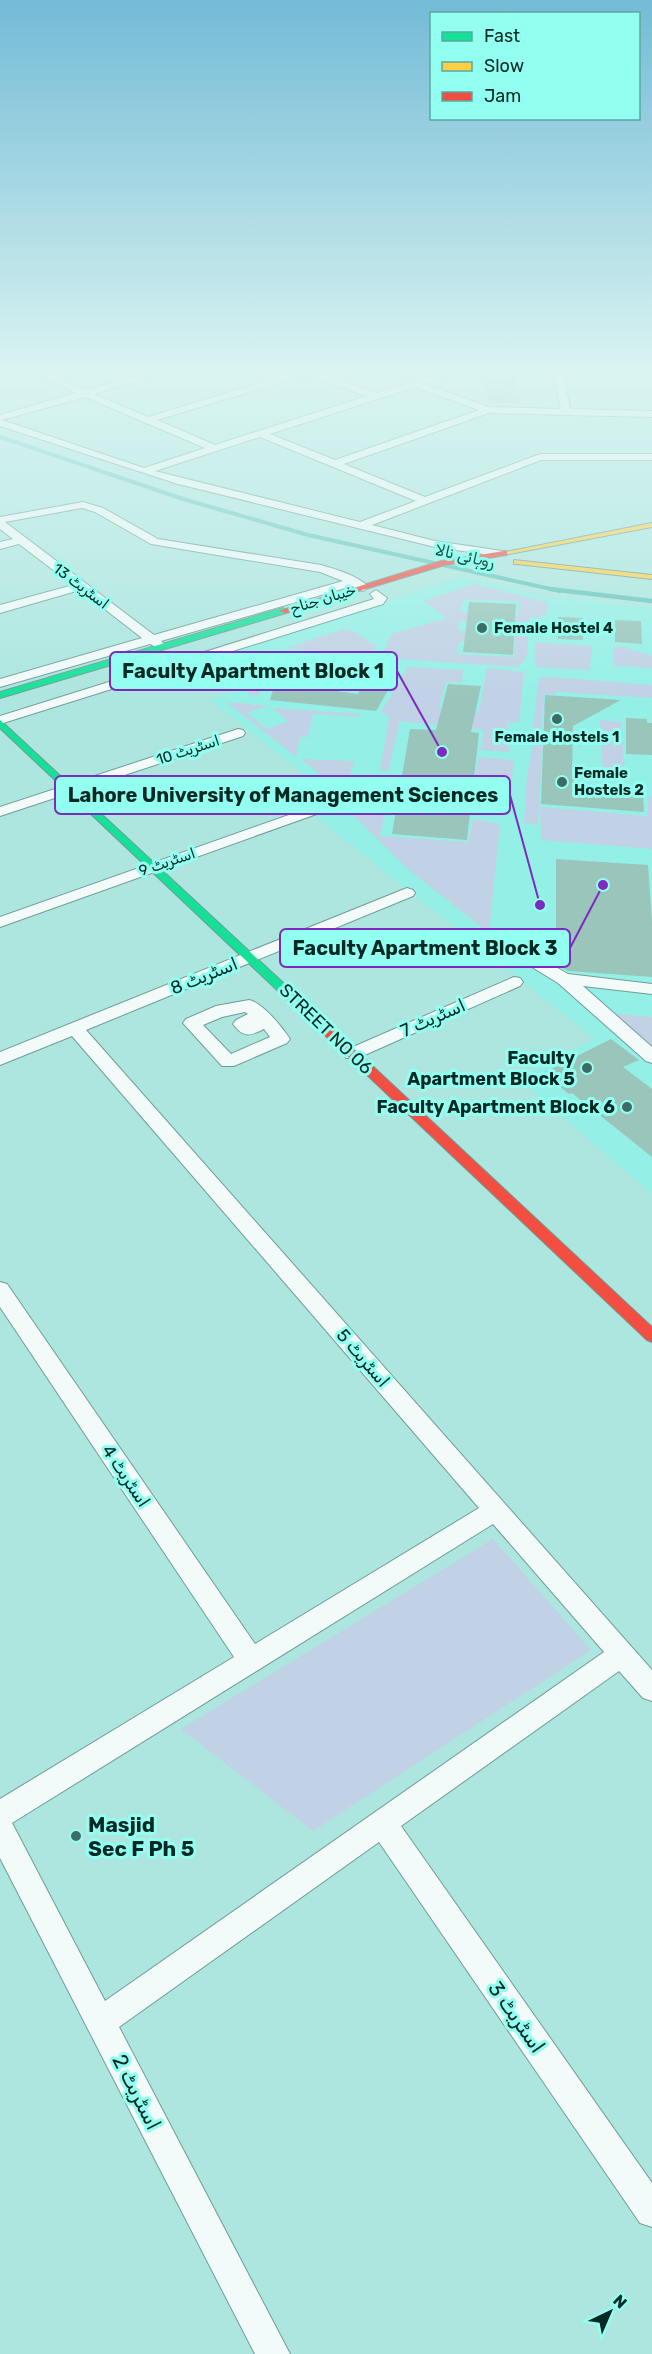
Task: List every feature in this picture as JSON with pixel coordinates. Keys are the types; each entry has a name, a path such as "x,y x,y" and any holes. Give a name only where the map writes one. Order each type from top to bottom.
{"main road":[{"name":"خیبان جناح","path":"0,695 157,643 359,584 498,553 652,525"},
{"path":"586,568 570,555 571,549 612,533"},
{"name":"خیبان جناح","path":"0,707 376,594 446,566 473,567 514,562 648,575"},
{"name":"STREET NO 06","path":"0,721 652,1336"}],"street":[{"path":"187,482 435,544 498,553"},
{"path":"378,482 423,500"},
{"path":"360,526 472,482"},
{"path":"0,522 73,505 83,505 99,510 155,542 321,569 359,584"},
{"name":"اسٹریٹ 13","path":"0,522 157,643"},
{"path":"0,546 22,540"},
{"path":"435,544 446,566"},
{"path":"0,609 82,586"},
{"path":"0,721 379,601 381,597 376,594"},
{"path":"0,683 157,643"},
{"name":"اسٹریٹ 10","path":"0,812 238,734"},
{"name":"اسٹریٹ 9","path":"0,922 334,803"},
{"name":"اسٹریٹ 8","path":"0,1059 407,893"},
{"path":"507,944 564,979 652,1057"},
{"path":"564,979 652,989"},
{"name":"اسٹریٹ 7","path":"352,1054 514,982"},
{"path":"249,1005 260,1016 242,1024 247,1030 267,1021 281,1039 228,1062 192,1023 222,1010 225,1012 236,1006 239,1008 249,1005"},
{"name":"اسٹریٹ 5","path":"75,1029 652,1689"},
{"name":"اسٹریٹ 4","path":"0,1290 251,1661"},
{"path":"0,1815 496,1510"},
{"path":"100,2022 622,1654"},
{"name":"اسٹریٹ 3","path":"382,1823 652,2211"},
{"name":"اسٹریٹ 2","path":"0,1829 273,2354"}],"shaded area":[{"path":"461,577 552,598 652,608 652,1194 517,1077 595,1039 315,816 344,806 211,700 238,691 242,684 216,667 201,662"},
{"path":"474,584 548,602 546,615 529,618 529,624 502,622 498,615 518,616 519,601 464,600 460,610 469,613 468,620 459,623 458,630 466,632 466,639 458,644 457,654 514,657 515,641 497,640 501,629 518,630 528,637 528,651 518,667 381,658 391,634 447,618 424,601"},
{"path":"344,629 355,632 377,646 368,655 285,648"},
{"path":"535,642 592,646 590,670 535,667"},
{"path":"620,646 652,656 652,668 613,666 613,648"},
{"path":"237,656 279,661 275,674 264,674 258,696 247,694 253,682 220,662"},
{"path":"347,666 365,668 353,691 337,688"},
{"path":"408,667 463,670 462,682 446,682 439,708 479,711 487,668 524,672 519,722 507,723 509,752 480,750 484,730 400,721 388,771 380,770 389,717 381,712"},
{"path":"553,677 652,685 652,698 556,692 556,695 544,694 544,704 553,705 543,706 541,739 532,738 539,678"},
{"path":"226,702 269,706 247,713 267,729 288,721 272,708 360,714 360,717 313,714 308,737 300,737 296,757"},
{"path":"600,720 621,722 625,778 603,776"},
{"path":"533,745 551,747 550,752 542,752 538,825 524,823 527,776"},
{"path":"478,757 514,760 510,781 475,779"},
{"path":"301,759 354,761 345,795"},
{"path":"649,796 652,796 652,849 541,840 540,807 647,816"},
{"path":"365,810 377,811 384,817 380,836 468,842 473,819 500,824 489,933 409,870 351,813"},
{"path":"607,1013 652,1017 652,1049"},
{"path":"493,1539 591,1650 313,1831 181,1729"}],"building":[{"name":"Female Hostel 4","path":"469,602 516,604 513,655 463,652"},
{"path":"558,617 583,618 583,640 558,639"},
{"path":"615,620 641,621 642,644 615,642"},
{"path":"282,659 309,661 307,687 358,694 368,675 396,677 376,711 270,700"},
{"path":"448,684 481,686 471,732 479,733 467,840 392,834 410,729 436,730"},
{"path":"545,695 621,700 573,726 572,777 600,792 643,795 644,812 541,804"},
{"path":"626,718 647,719 647,723 652,723 652,755 626,754"},
{"path":"556,859 648,865 652,923 652,977 568,971 556,964"},
{"path":"611,1039 639,1060 623,1067 652,1089 652,1157 572,1093 569,1094 543,1073"}],"waterway":[{"name":"روہائی نالا","path":"132,482 308,535 552,589"},
{"name":"روہائی نالا","path":"552,589 652,601"},
{"name":"روہائی نالا","path":"552,589 560,591"}],"traffic: fast":[{"path":"0,695 283,611"},
{"path":"0,723 316,1020"}],"traffic: slow":[{"path":"504,553 652,525"},
{"path":"517,562 652,577"}],"traffic: jam":[{"path":"283,611 444,563 504,553"},
{"path":"316,1020 652,1336"}],"place":[{"name":"Female Hostel 4","path":"482,628"},
{"name":"Female Hostels 1","path":"557,719"},
{"name":"Faculty Apartment Block 1","path":"442,752"},
{"name":"Female Hostels 2","path":"562,782"},
{"name":"Faculty Apartment Block 3","path":"603,885"},
{"name":"Lahore University of Management Sciences","path":"540,905"},
{"name":"Faculty Apartment Block 5","path":"587,1068"},
{"name":"Faculty Apartment Block 6","path":"627,1107"},
{"name":"Masjid Sec F Ph 5","path":"76,1836"}]}
